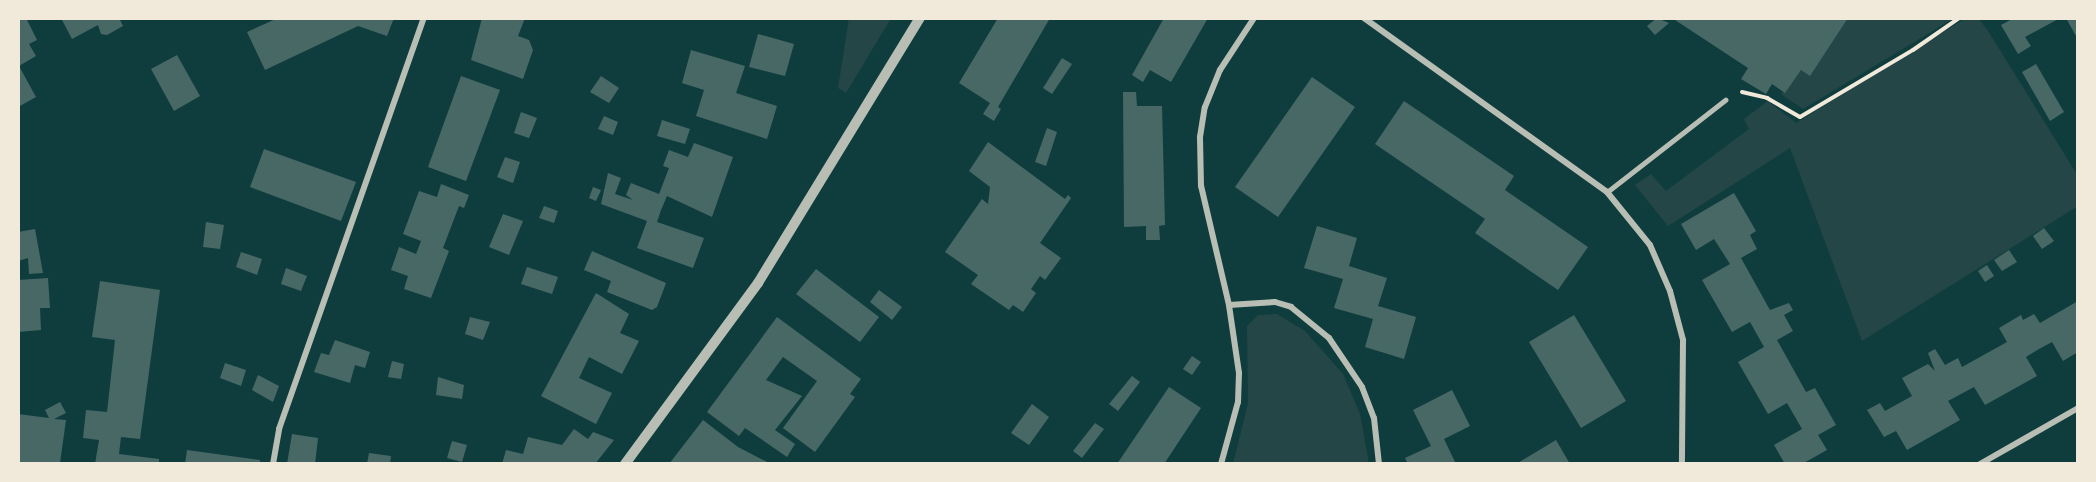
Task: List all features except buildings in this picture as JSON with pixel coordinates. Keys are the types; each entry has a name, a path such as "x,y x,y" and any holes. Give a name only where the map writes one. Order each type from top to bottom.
{"street":[{"path":"273,464 279,429 424,18"},
{"path":"625,464 758,283 920,18"},
{"path":"1221,464 1238,402 1237,344 1202,186 1200,137 1205,107 1220,70 1254,18"},
{"path":"1364,18 1607,192 1650,245 1670,291 1683,340 1682,464"},
{"path":"1229,305 1275,302 1291,307 1329,338 1362,387 1374,418 1379,464"},
{"path":"1980,464 2078,408"}],"lane":[{"path":"1607,192 1725,100"}],"path":[{"path":"1725,100 1738,91 1767,98 1800,117 1913,50 1959,18"}],"shaded area":[{"path":"849,18 891,18 846,93 838,88"},
{"path":"1848,18 1954,18 1803,109 1781,94 1801,70 1810,75"},
{"path":"1966,18 1978,18 1988,31 2078,176 2078,206 1862,341 1790,148 1668,226 1635,185 1651,174 1666,191 1749,129 1744,119 1768,101 1796,123"},
{"path":"1277,314 1305,331 1343,374 1360,414 1369,464 1233,464 1248,403 1247,326 1258,315"}]}
